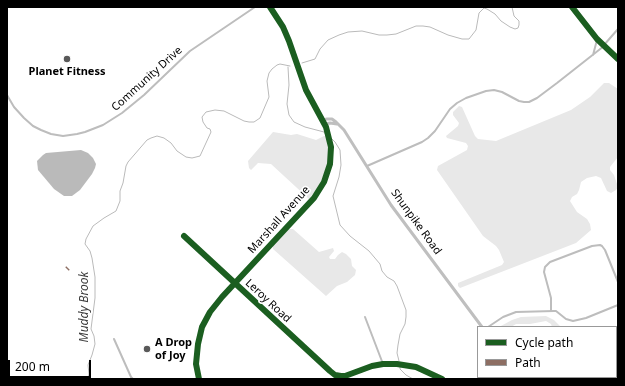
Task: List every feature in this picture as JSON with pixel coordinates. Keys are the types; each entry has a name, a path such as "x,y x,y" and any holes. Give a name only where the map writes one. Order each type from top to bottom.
{"main road":[{"name":"Marshall Avenue","path":"199,379 196,357 202,327 207,317 214,306 234,283 314,198 327,173 331,158 330,142 325,124 306,90 285,31 270,7"},
{"path":"572,7 597,39 618,59"},
{"path":"323,120 332,119 339,125"},
{"path":"325,124 330,123 339,125"},
{"name":"Shunpike Road","path":"339,125 391,205 481,326"}],"street":[{"name":"Community Drive","path":"7,95 14,107 22,116 41,130 51,134 63,136 85,132 103,125 122,113 144,95 190,51 255,7"},
{"path":"366,166 422,142 435,131 450,109 457,103 480,92 494,90 502,92 519,101 529,102 553,86 604,46 618,29"},
{"path":"593,55 597,39"},
{"name":"Leroy Road","path":"184,236 336,375 349,375 368,367 383,364"},
{"path":"551,311 551,298 544,272 545,267 550,262 592,246 600,245 605,250 618,282"},
{"path":"490,326 503,317 516,312 556,311 566,319 573,321 586,318 618,306"},
{"path":"365,317 383,364 397,364 416,367 442,379"},
{"path":"114,339 133,379"}],"shaded area":[{"path":"604,83 609,83 618,89 618,157 610,167 610,170 614,175 618,187 611,193 607,191 601,178 596,176 587,178 581,182 577,194 572,197 570,201 577,212 587,219 591,230 576,243 460,288 458,283 502,265 504,262 499,250 483,236 437,170 438,166 467,150 468,146 466,143 447,138 446,136 458,126 459,123 453,115 453,112 459,106 462,107 475,136 478,139 496,141 571,110 590,97"},
{"path":"273,132 291,135 297,134 316,140 327,136 329,149 326,169 319,186 309,199 271,164 258,163 251,170 249,168 248,161"},
{"path":"81,150 88,153 93,158 96,164 95,168 80,190 72,196 64,196 54,189 38,170 37,161 46,153"},
{"path":"288,229 293,229 319,252 333,248 334,251 329,257 330,259 335,259 342,252 346,254 351,259 352,266 356,270 355,275 347,282 337,286 326,296 273,249 273,244"},
{"path":"546,316 554,320 560,326 552,326 546,321 530,324 516,324 513,326 501,326 521,317"}],"waterway":[{"name":"Muddy Brook","path":"302,63 315,59 320,49 328,40 348,32 362,31 379,35 387,35 396,34 416,26 423,26 430,27 462,39 469,39 476,30 479,13 484,8 495,14 501,21 515,29 518,28 519,21 514,16 512,7"},
{"name":"Muddy Brook","path":"88,379 88,365 95,344 91,329 95,298 95,277 90,251 85,244 93,226 116,211 120,201 120,191 128,162 147,140 157,136 164,138 171,143 177,151 186,157 192,158 200,156 211,132 203,122 202,117 206,112 215,110 224,111 244,121 254,122 260,118 269,97 267,81 269,73 277,65 280,64 290,66"},
{"path":"288,67 289,85 287,104 289,115 294,122 305,127 324,132 326,135"},
{"path":"332,139 340,150 341,165 333,196 340,225 350,236 369,251 380,264 382,271 387,277 394,281 406,310 405,324 400,334 398,345 397,353 399,361"},
{"path":"400,366 400,369 413,379"}],"cycle path":[{"path":"199,379 196,364 198,344 202,327 210,312 222,297 314,198 324,182 330,164 331,147 326,127 306,90 283,27 270,7"},
{"path":"572,7 597,39 618,59"},
{"path":"184,236 335,375 345,376 372,366 397,364 416,367 442,379"}],"place":[{"name":"Planet Fitness","path":"67,59"},
{"name":"A Drop of Joy","path":"147,349"}]}
